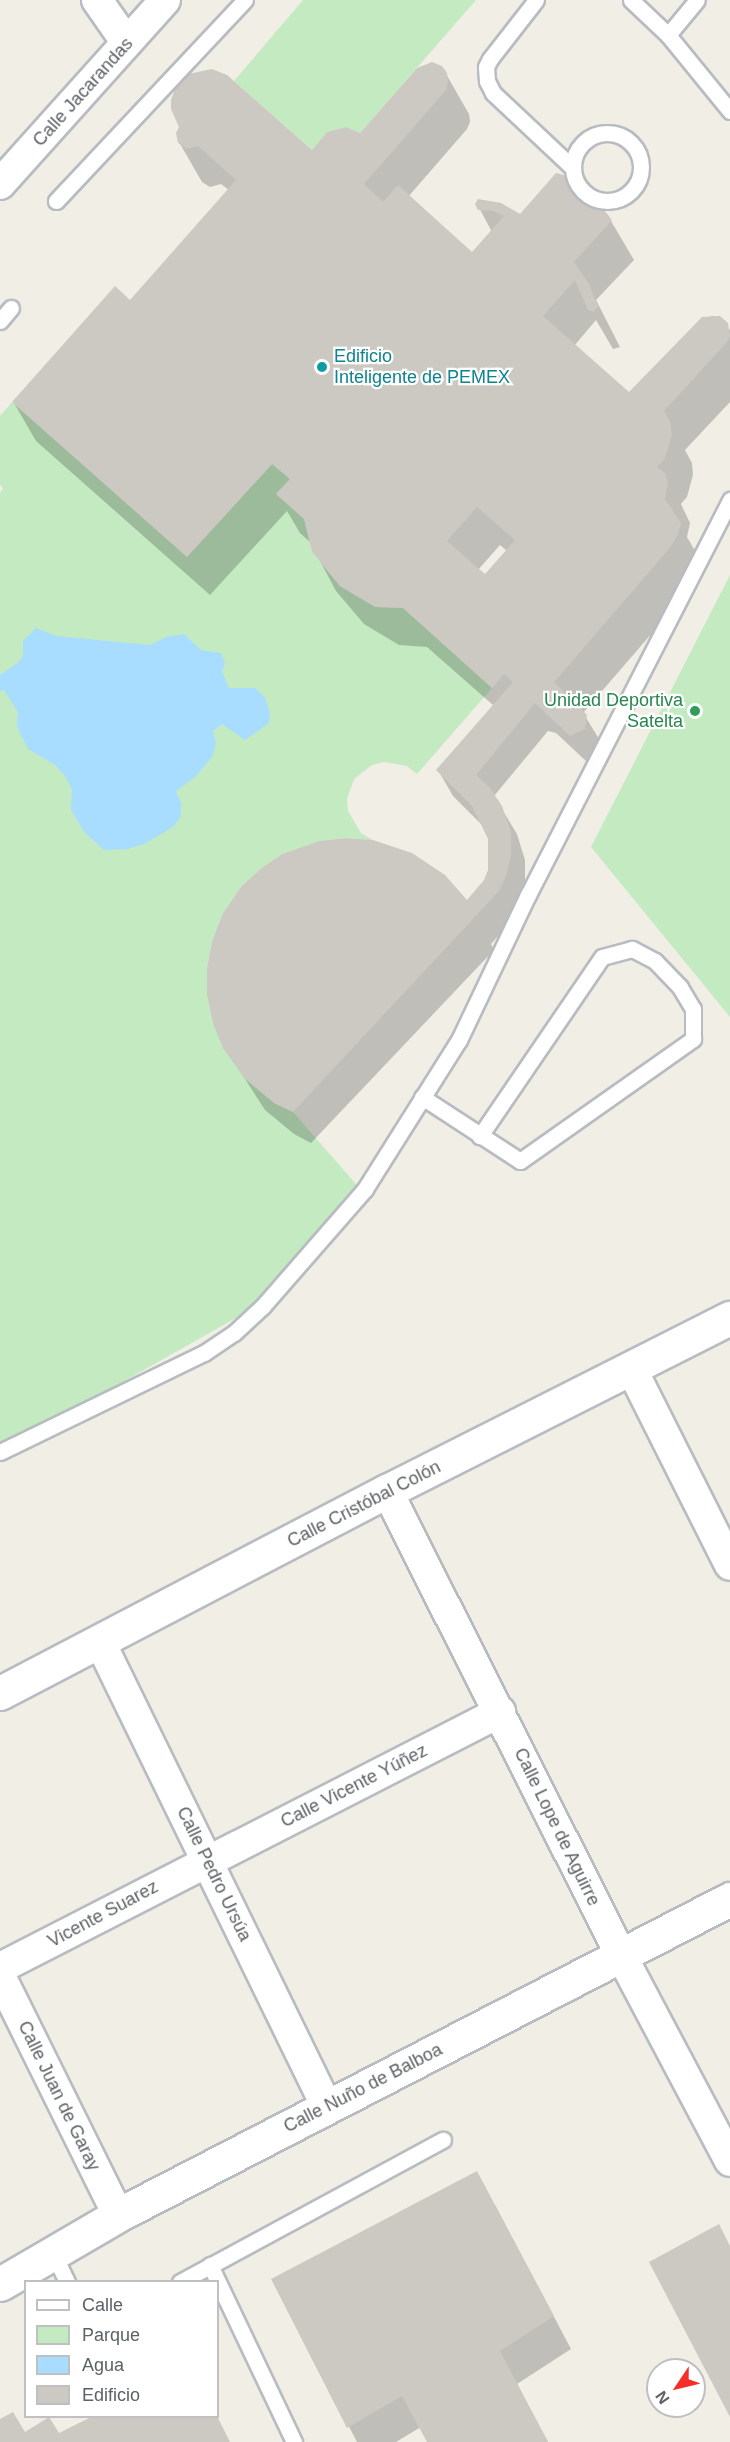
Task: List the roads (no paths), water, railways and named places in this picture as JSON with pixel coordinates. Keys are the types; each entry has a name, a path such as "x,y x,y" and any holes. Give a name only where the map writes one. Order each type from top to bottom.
{"main road":[{"name":"Calle Cristóbal Colón","path":"0,1693 387,1491 632,1370 730,1318"},
{"name":"Calle Nuño de Balboa","path":"0,2284 60,2267 118,2215 730,1899"}],"street":[{"path":"97,0 127,42"},
{"name":"Calle Jacarandas","path":"0,184 165,0"},
{"path":"632,1370 730,1565"},
{"name":"Calle Lope de Aguirre","path":"387,1491 621,1955 730,2161"},
{"name":"Calle Pedro Ursúa","path":"100,1642 327,2107"},
{"name":"Calle Vicente Yúñez","path":"207,1860 500,1712"},
{"name":"Vicente Suarez","path":"0,1968 207,1860"},
{"name":"Calle Juan de Garay","path":"0,1976 118,2215"}],"lane":[{"path":"56,201 246,0"},
{"path":"536,0 489,59 486,67 487,81 493,93 573,168 576,182 584,193 606,201 615,200 631,191 640,171 639,156 628,141 605,133 583,142 575,154 573,168"},
{"path":"631,0 668,35 730,111"},
{"path":"668,35 697,0"},
{"path":"0,321 11,308"},
{"path":"0,1452 204,1353 234,1333 263,1306 365,1189 459,1040 528,895 730,500"},
{"path":"422,1097 480,1136 520,1161 693,1038 693,1009 680,987 655,962 632,949 602,957 480,1136"},
{"path":"184,2280 443,2140"},
{"path":"210,2265 217,2280"},
{"path":"219,2284 294,2442"}],"water":[{"path":"36,628 56,636 150,645 166,637 184,634 201,650 221,653 225,663 222,672 229,688 255,688 265,697 270,713 269,723 245,740 222,724 213,731 216,743 212,757 195,777 176,791 181,803 181,816 173,827 144,844 128,849 104,850 84,832 71,810 72,790 66,777 55,765 28,749 17,727 18,712 4,690 0,691 0,675 19,662 23,655 23,641"}],"place":[{"name":"Edificio Inteligente de PEMEX","path":"322,367"},
{"name":"Unidad Deportiva Satelta","path":"695,711"}]}
